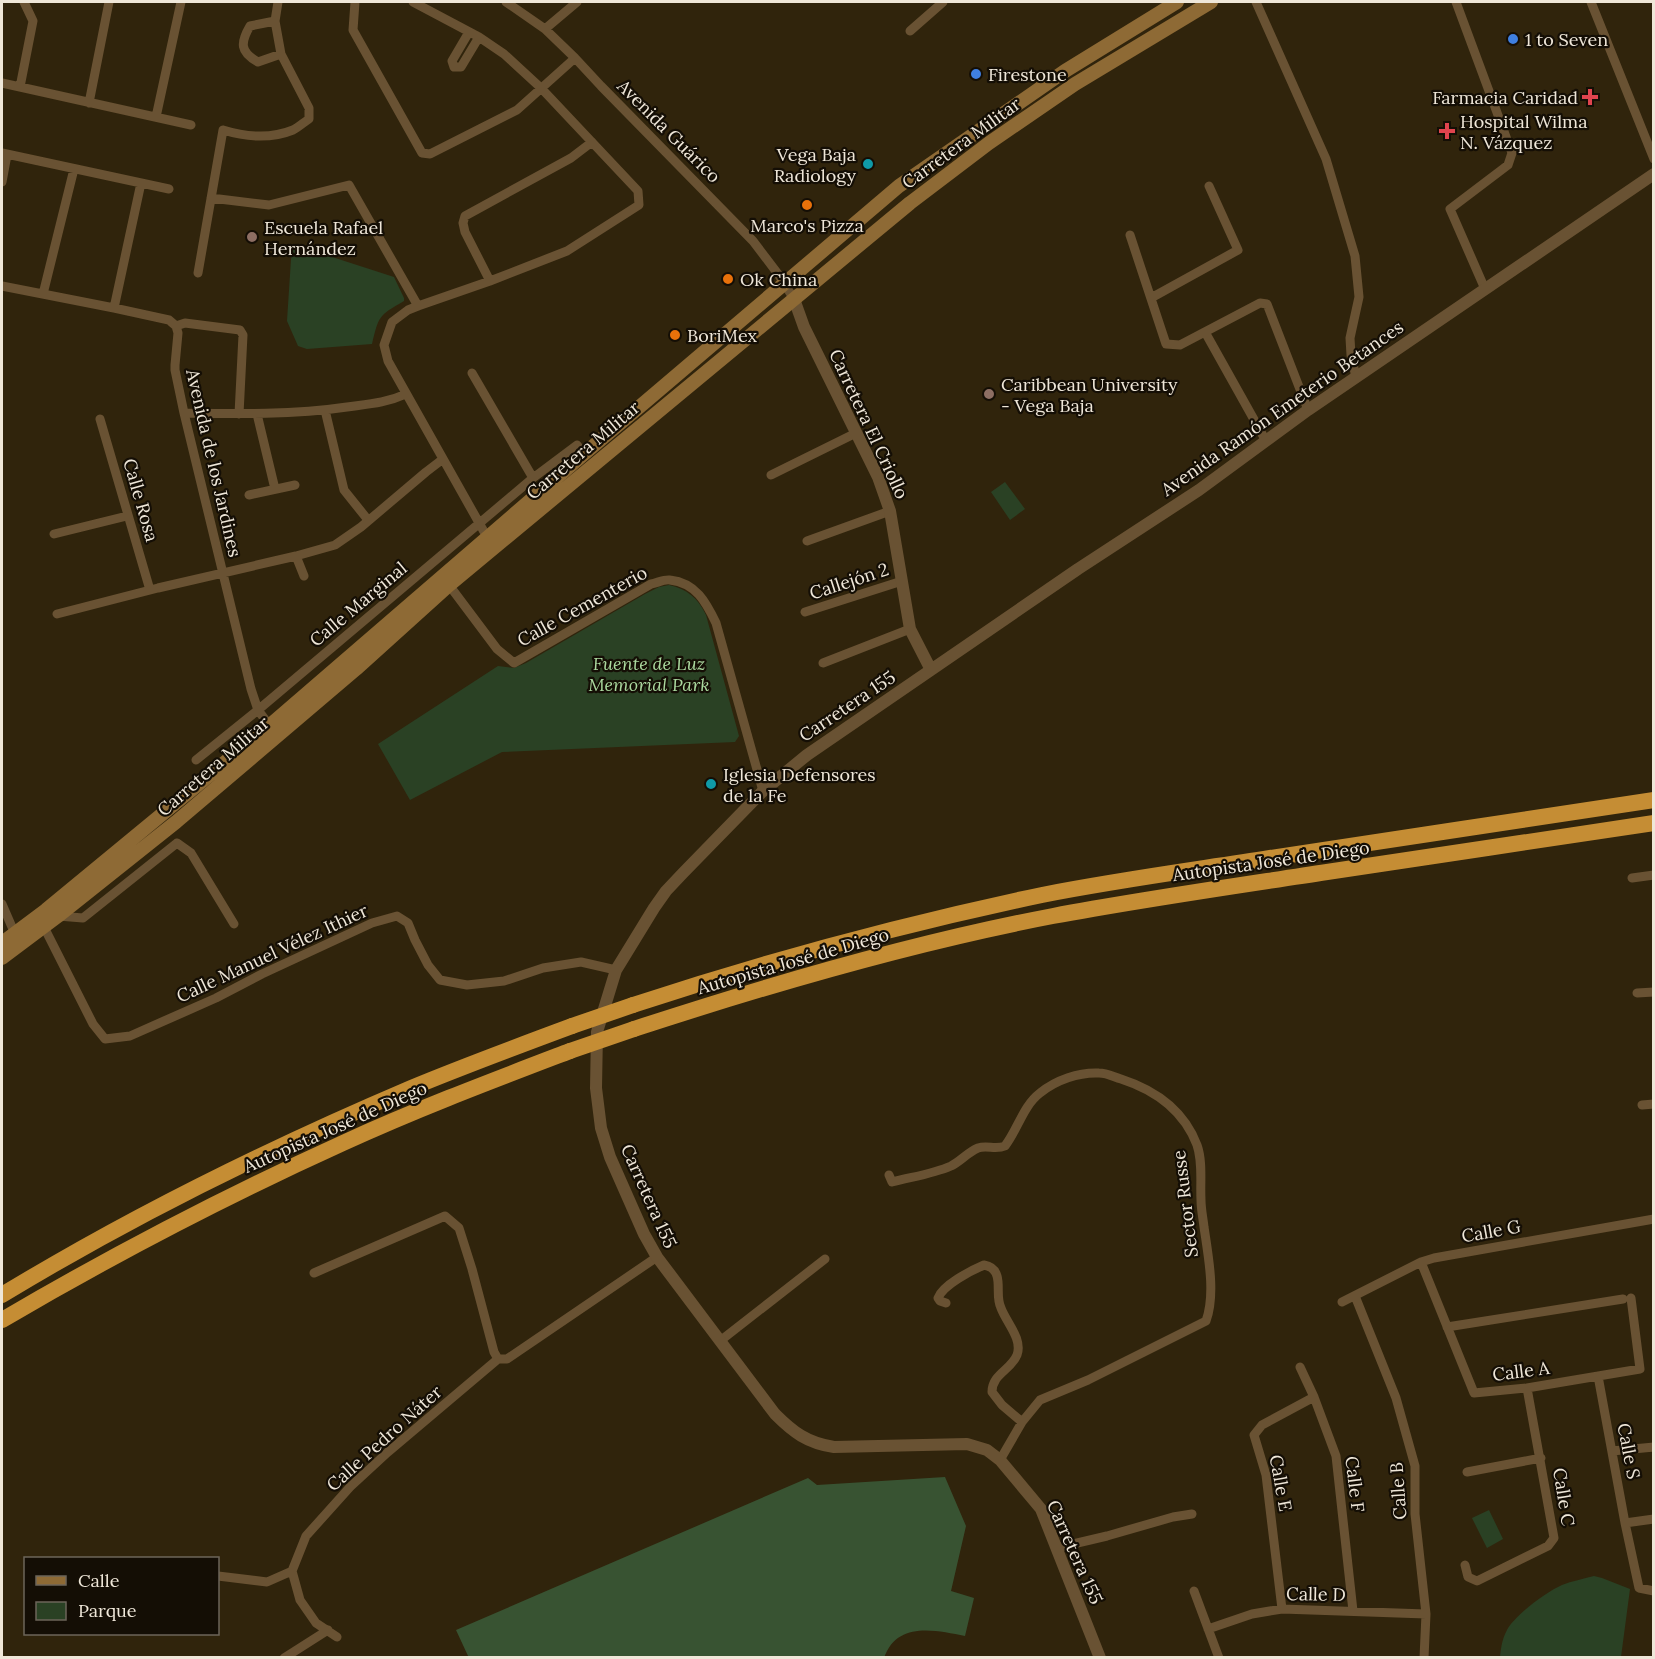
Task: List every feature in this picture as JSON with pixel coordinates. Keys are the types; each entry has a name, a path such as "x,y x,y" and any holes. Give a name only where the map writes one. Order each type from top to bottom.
{"highway":[{"name":"Autopista José de Diego","path":"2,1295 96,1240 196,1188 412,1088 572,1026 695,985 809,951 942,917 1045,895 1149,876 1653,800"},
{"name":"Autopista José de Diego","path":"2,1320 127,1249 269,1177 422,1108 570,1051 728,998 809,974 1051,916 1161,897 1653,823"}],"main road":[{"name":"Carretera Militar","path":"2,958 176,822 273,730 487,537 899,186 1065,71 1177,2"},
{"name":"Carretera Militar","path":"2,943 273,730 356,669 449,585 910,203 989,143 1075,84 1210,2"}],"street":[{"path":"20,87 33,21 24,2"},
{"path":"89,102 109,2"},
{"path":"156,117 181,2"},
{"path":"198,273 223,130 243,136 270,135 294,129 309,119 309,108 281,54 275,21 278,2"},
{"path":"355,2 353,30 422,153 430,154 517,110 575,58"},
{"path":"413,2 479,37 504,54 541,88 638,191 639,205 567,251 408,310 392,322 384,345 388,361 487,537"},
{"name":"Avenida Guárico","path":"506,2 545,29 575,58 753,241 794,298"},
{"path":"545,29 577,2"},
{"path":"910,31 943,2"},
{"path":"1256,2 1326,159 1355,256 1359,297 1350,338 1356,377"},
{"path":"1456,2 1512,153 1509,165 1450,209 1485,289"},
{"path":"1591,2 1653,159"},
{"path":"275,21 250,26 245,34 243,46 247,56 258,62 281,54"},
{"path":"469,32 452,61 454,67 462,67 479,37"},
{"path":"2,83 191,125"},
{"path":"490,281 465,232 463,223 465,216 571,158 592,142"},
{"path":"2,182 4,154 169,189"},
{"path":"43,294 74,169"},
{"name":"Avenida Ramón Emeterio Betances","path":"931,670 1198,490 1308,410 1653,174"},
{"path":"114,308 141,183"},
{"path":"212,198 269,205 349,185 418,306"},
{"path":"1151,298 1238,250 1209,186"},
{"path":"1130,235 1166,344 1180,345 1260,303 1267,304 1308,410"},
{"path":"2,286 169,320 176,326 184,323 240,330 243,335 239,414"},
{"name":"Carretera El Criollo","path":"794,298 804,327 878,477 890,511 910,629 931,670"},
{"name":"Avenida de los Jardines","path":"176,326 178,333 175,365 184,413 251,689 258,711 273,730"},
{"path":"1205,332 1266,441"},
{"path":"472,373 533,477"},
{"path":"184,413 257,414 325,410 390,401 406,394"},
{"path":"325,410 344,490 369,520"},
{"path":"257,414 275,489"},
{"name":"Calle Rosa","path":"100,419 150,590"},
{"path":"771,476 856,433"},
{"name":"Calle Marginal","path":"196,760 258,711 533,477 577,445 584,454"},
{"path":"57,614 335,545 443,459"},
{"path":"249,495 295,485"},
{"path":"807,541 890,511"},
{"path":"54,534 127,516"},
{"path":"296,556 304,576"},
{"name":"Calle Cementerio","path":"449,585 497,649 514,663 651,584 668,580 688,586 704,599 716,623 763,791"},
{"name":"Callejón 2","path":"806,612 902,581"},
{"path":"823,663 910,629"},
{"name":"Carretera 155","path":"931,670 807,755 763,791 666,891 616,970 597,1032 596,1088 599,1113 610,1157 644,1234 657,1257 775,1414 793,1431 817,1444 853,1448 967,1444 987,1450 1000,1460 1041,1509 1096,1654"},
{"path":"176,822 177,843"},
{"path":"58,916 83,918 177,843"},
{"path":"177,843 191,853 234,924"},
{"path":"1632,878 1653,875"},
{"path":"2,904 15,934"},
{"name":"Calle Manuel Vélez Ithier","path":"44,927 93,1024 105,1039 130,1036 216,998 363,927 397,916 408,922 428,965 440,980 467,985 504,981 543,968 581,962 616,970"},
{"path":"1637,993 1653,992"},
{"name":"Sector Russe","path":"889,1175 892,1182 911,1178 948,1167 961,1161 976,1149 1005,1146 1023,1113 1039,1094 1063,1079 1085,1074 1104,1074 1135,1083 1170,1105 1186,1124 1198,1148 1211,1302 1206,1321 1088,1380 1040,1400 1022,1422 1000,1460"},
{"path":"1642,1105 1653,1104"},
{"path":"314,1273 445,1216 459,1228 494,1352 498,1359"},
{"name":"Calle G","path":"1342,1302 1421,1262 1653,1219"},
{"name":"Calle Pedro Náter","path":"292,1571 306,1536 350,1487 388,1452 498,1359 507,1359 657,1257"},
{"path":"720,1341 825,1259"},
{"name":"Calle A","path":"1421,1262 1447,1327 1474,1393 1527,1388 1640,1369 1627,1298 1447,1327"},
{"path":"946,1303 940,1301 939,1294 951,1284 984,1265 994,1270 997,1276 999,1305 1016,1338 1018,1348 1017,1355 1011,1364 994,1380 992,1392 1002,1405 1022,1422"},
{"name":"Calle B","path":"1355,1296 1396,1398 1415,1466 1415,1514 1426,1614 1424,1658"},
{"name":"Calle F","path":"1300,1367 1336,1456 1353,1611"},
{"name":"Calle S","path":"1598,1376 1639,1588 1653,1590"},
{"name":"Calle C","path":"1465,1565 1468,1577 1477,1581 1548,1546 1554,1538 1527,1388"},
{"name":"Calle E","path":"1282,1609 1266,1475 1254,1436 1262,1425 1314,1397"},
{"path":"1612,1451 1653,1447"},
{"path":"1467,1472 1541,1458"},
{"path":"1056,1548 1107,1536 1173,1516 1192,1514"},
{"path":"1625,1523 1653,1519"},
{"path":"219,1576 267,1582 292,1571 300,1600 316,1623 337,1637"},
{"path":"1194,1591 1219,1658"},
{"name":"Calle D","path":"1208,1629 1252,1614 1282,1609 1426,1614"},
{"path":"284,1658 328,1630"}],"green space":[{"path":"292,244 394,277 404,301 384,314 378,322 372,344 307,349 298,346 287,321"},
{"path":"1005,482 1025,509 1010,520 991,492"},
{"name":"Fuente de Luz Memorial Park","path":"669,585 691,595 706,615 739,736 735,742 502,752 410,800 378,744 498,666 514,668 526,663 645,594"},
{"path":"945,1477 966,1526 951,1591 974,1598 965,1636 930,1631 907,1633 890,1646 884,1658 469,1658 456,1630 808,1478 817,1485"},
{"path":"1489,1510 1503,1539 1487,1548 1472,1518"},
{"path":"1594,1576 1630,1589 1621,1657 1500,1657 1507,1630 1524,1611 1555,1588"}],"place":[{"name":"1 to Seven","path":"1513,39"},
{"name":"Firestone","path":"976,74"},
{"name":"Farmacia Caridad","path":"1590,97"},
{"name":"Hospital Wilma N. Vázquez","path":"1447,131"},
{"name":"Vega Baja Radiology","path":"868,164"},
{"name":"Marco's Pizza","path":"807,205"},
{"name":"Escuela Rafael Hernández","path":"252,237"},
{"name":"Ok China","path":"728,279"},
{"name":"BoriMex","path":"675,335"},
{"name":"Caribbean University - Vega Baja","path":"989,394"},
{"name":"Iglesia Defensores de la Fe","path":"711,784"}]}
